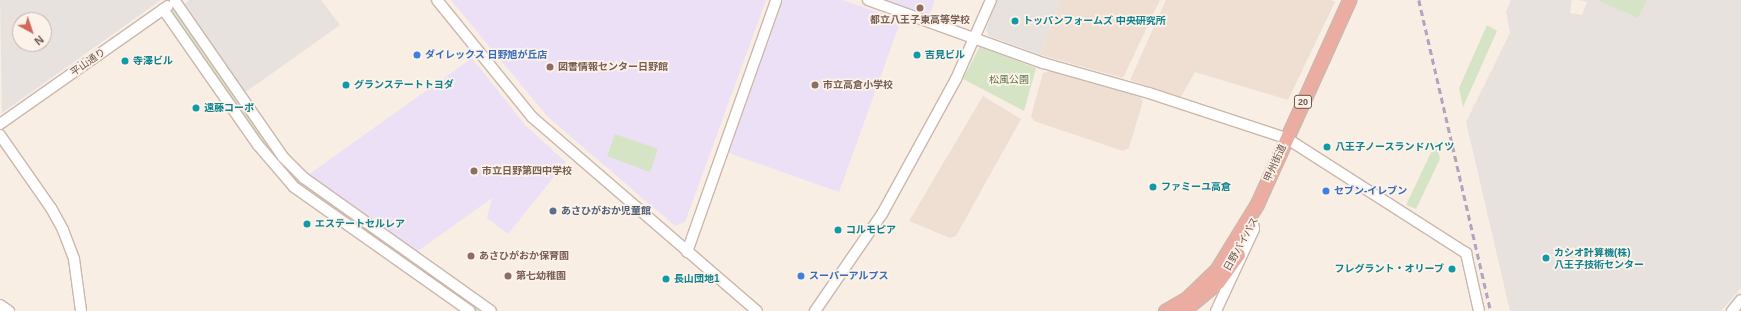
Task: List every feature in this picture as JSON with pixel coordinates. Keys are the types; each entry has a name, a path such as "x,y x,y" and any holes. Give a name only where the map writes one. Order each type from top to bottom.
{"highway":[{"name":"甲州街道","path":"1187,307 1227,256 1250,210 1257,204 1349,0"},
{"name":"日野バイパス","path":"1165,311 1187,307 1225,274 1253,223 1257,204"}],"street":[{"path":"437,0 527,112 757,311"},
{"path":"687,252 776,0"},
{"path":"868,0 976,38 1043,64 1149,92 1286,138 1466,253 1479,311"},
{"path":"815,311 882,214 976,38 991,0"},
{"path":"175,1 283,157 304,178 492,311"},
{"name":"平山通り","path":"0,124 175,1"},
{"path":"163,9 258,145 294,187 470,311"},
{"path":"0,135 48,202 63,230 74,259 81,311"},
{"path":"1216,311 1254,230 1253,223"},
{"path":"1732,311 1741,300"},
{"path":"0,305 9,311"}],"shaded area":[{"path":"0,0 161,0 2,113"},
{"path":"189,0 321,0 340,25 243,94 182,7"},
{"path":"451,0 766,0 685,222 675,226 548,117"},
{"name":"市立高倉小学校","path":"783,0 842,0 901,20 839,192 729,153"},
{"name":"都立八王子東高等学校","path":"885,0 935,0 929,16"},
{"name":"トッパンフォームズ 中央研究所","path":"997,0 1060,0 1041,55 989,36 986,30"},
{"path":"1060,0 1160,0 1123,78 1041,55"},
{"path":"1166,0 1331,0 1335,2 1288,100 1195,72 1181,97 1130,80"},
{"path":"1511,0 1572,0 1570,13 1582,15 1587,2 1579,0 1741,0 1741,288 1721,311 1510,311 1466,122 1510,33 1506,12"},
{"path":"472,58 525,125 566,162 508,234 487,218 492,198 415,253 308,175"},
{"path":"1051,71 1140,97 1143,101 1129,148 1123,151 1034,121 1031,116 1043,73"},
{"path":"983,96 1021,119 956,236 950,238 909,221"}],"green space":[{"path":"1598,0 1647,0 1638,18"},
{"path":"175,1 283,157 491,311 470,311 294,187 163,9"},
{"path":"1487,25 1497,31 1463,107 1459,88"},
{"name":"松風公園","path":"980,46 1036,68 1024,111 963,79"},
{"path":"615,134 658,149 650,172 607,156"},
{"path":"1436,142 1440,159 1416,209 1406,205"}],"railway":[{"path":"1419,0 1491,311"}],"place":[{"name":"都立八王子東高等学校","path":"920,8"},
{"name":"トッパンフォームズ 中央研究所","path":"1015,21"},
{"name":"ダイレックス 日野旭が丘店","path":"417,55"},
{"name":"吉見ビル","path":"917,55"},
{"name":"寺澤ビル","path":"125,61"},
{"name":"図書情報センター日野館","path":"550,67"},
{"name":"グランステートトヨダ","path":"346,85"},
{"name":"市立高倉小学校","path":"815,85"},
{"name":"遠藤コーポ","path":"196,108"},
{"name":"八王子ノースランドハイツ","path":"1327,147"},
{"name":"市立日野第四中学校","path":"474,171"},
{"name":"ファミーユ高倉","path":"1153,187"},
{"name":"セブン-イレブン","path":"1326,191"},
{"name":"あさひがおか児童館","path":"553,211"},
{"name":"エステートセルレア","path":"307,224"},
{"name":"コルモピア","path":"838,230"},
{"name":"あさひがおか保育園","path":"471,256"},
{"name":"カシオ計算機(株) 八王子技術センター","path":"1546,258"},
{"name":"フレグラント・オリーブ","path":"1452,269"},
{"name":"第七幼稚園","path":"508,276"},
{"name":"スーパーアルプス","path":"801,276"},
{"name":"長山団地1","path":"666,279"}]}
